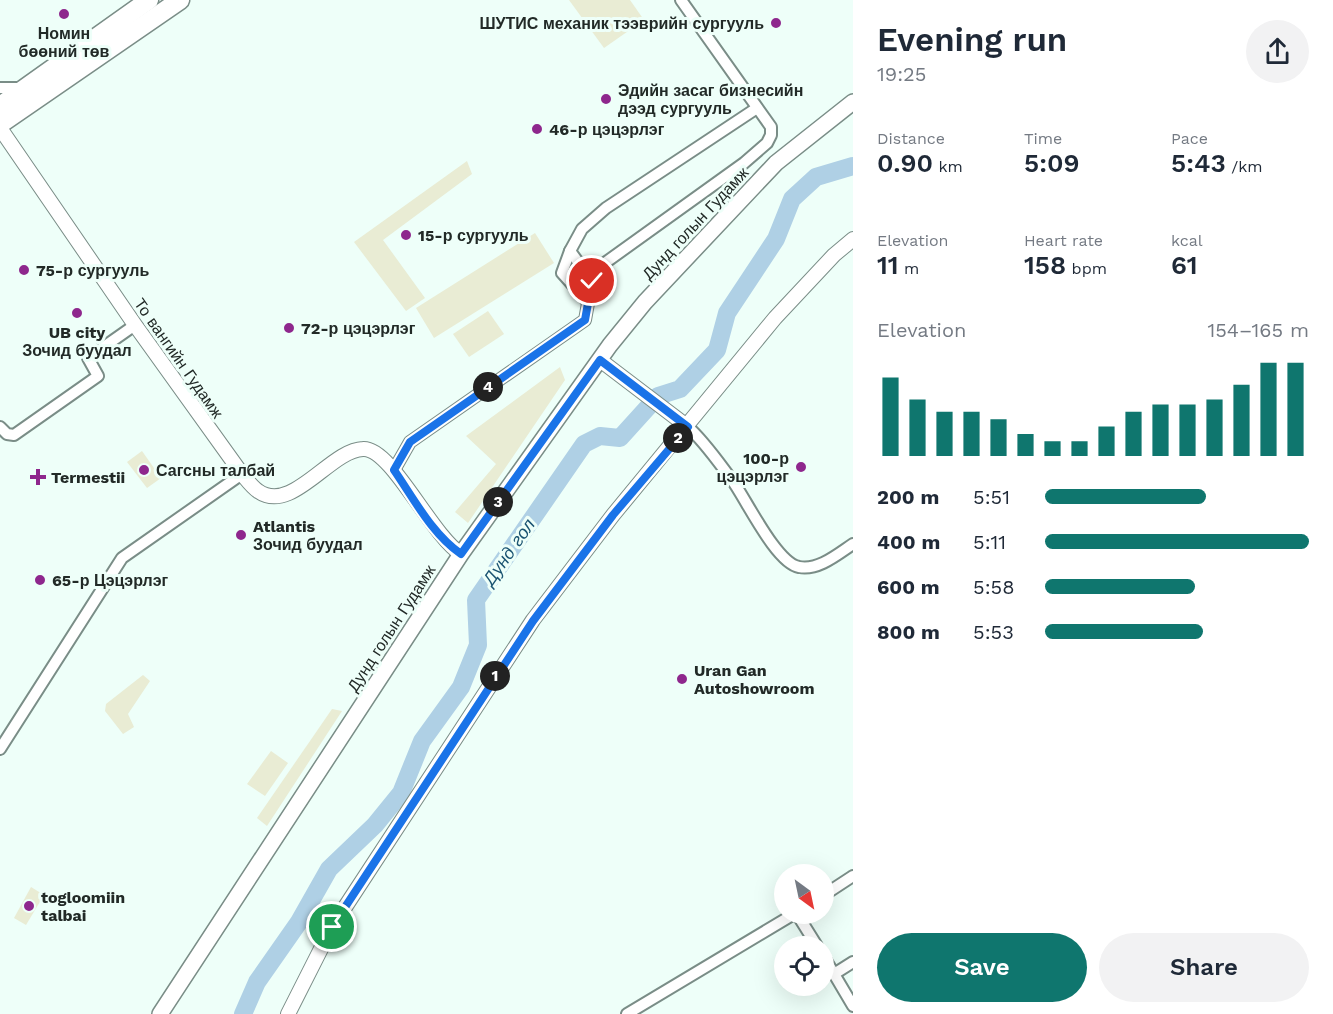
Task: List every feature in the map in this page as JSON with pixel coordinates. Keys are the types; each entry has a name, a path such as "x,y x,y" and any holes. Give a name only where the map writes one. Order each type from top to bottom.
{"highway":[{"path":"0,106 149,0"},
{"path":"0,126 180,0"}],"main road":[{"name":"Дунд голын Гудамж","path":"160,1014 461,554 605,364 645,302 776,163 853,102"}],"street":[{"path":"461,554 451,548 434,528 394,470 410,442 578,326 585,320 592,281 602,265 744,164 767,142 771,135 771,127 681,0"},
{"path":"0,88 29,86"},
{"path":"588,302 562,273 570,251 582,229 606,208 757,108"},
{"name":"То вангийн Гудамж","path":"0,126 135,326 242,474 258,491 271,496 285,495 348,452 365,448 382,456 394,470"},
{"path":"288,1014 332,927 488,686 572,567 683,424 775,318 834,255 853,239"},
{"path":"570,251 592,281"},
{"path":"0,427 7,434 14,435 98,376 88,358 135,326"},
{"path":"605,364 683,424 732,481 778,551 791,564 799,567 815,566 853,544"},
{"path":"0,749 122,558 242,474"},
{"path":"834,888 853,876"},
{"path":"627,1014 779,924"},
{"path":"853,963 834,974 853,1006"}],"green space":[{"path":"569,0 630,0 644,20 604,48"},
{"path":"467,161 472,174 383,240 425,298 406,311 354,242"},
{"path":"535,233 554,263 434,338 416,308"},
{"path":"488,311 504,334 469,357 453,334"},
{"path":"560,367 565,380 468,523 455,512 496,464 466,436"},
{"name":"Сагсны талбай","path":"142,451 161,478 147,488 127,462"},
{"path":"143,675 150,681 128,714 134,727 123,734 105,711 106,704"},
{"path":"332,709 342,711 267,826 257,818"},
{"path":"271,751 288,763 265,796 247,784"},
{"name":"togloomiin talbai","path":"31,887 44,895 26,925 14,918"}],"waterway":[{"name":"Дунд гол","path":"243,1014 257,982 299,922 329,869 375,825 401,793 422,741 461,687 478,645 476,600 584,444 600,436 620,438 658,396 680,389 717,350 727,313 776,239 792,199 816,177 853,166"}],"place":[{"name":"Номин бөөний төв","path":"64,14"},
{"name":"ШУТИС механик тээврийн сургууль","path":"776,23"},
{"name":"Эдийн засаг бизнесийн дээд сургууль","path":"606,99"},
{"name":"46-р цэцэрлэг","path":"537,129"},
{"name":"15-р сургууль","path":"406,235"},
{"name":"75-р сургууль","path":"24,270"},
{"name":"UB city Зочид буудал","path":"77,313"},
{"name":"72-р цэцэрлэг","path":"289,328"},
{"name":"100-р цэцэрлэг","path":"801,467"},
{"name":"Сагсны талбай","path":"144,470"},
{"name":"Termestii","path":"38,477"},
{"name":"Atlantis Зочид буудал","path":"241,535"},
{"name":"65-р Цэцэрлэг","path":"40,580"},
{"name":"Uran Gan Autoshowroom","path":"682,679"},
{"name":"togloomiin talbai","path":"29,906"}],"route":[{"path":"332,927 488,686 533,621 613,515 688,427 600,360 461,554 451,548 434,528 394,470 402,452 410,442 585,320 592,281"}]}
